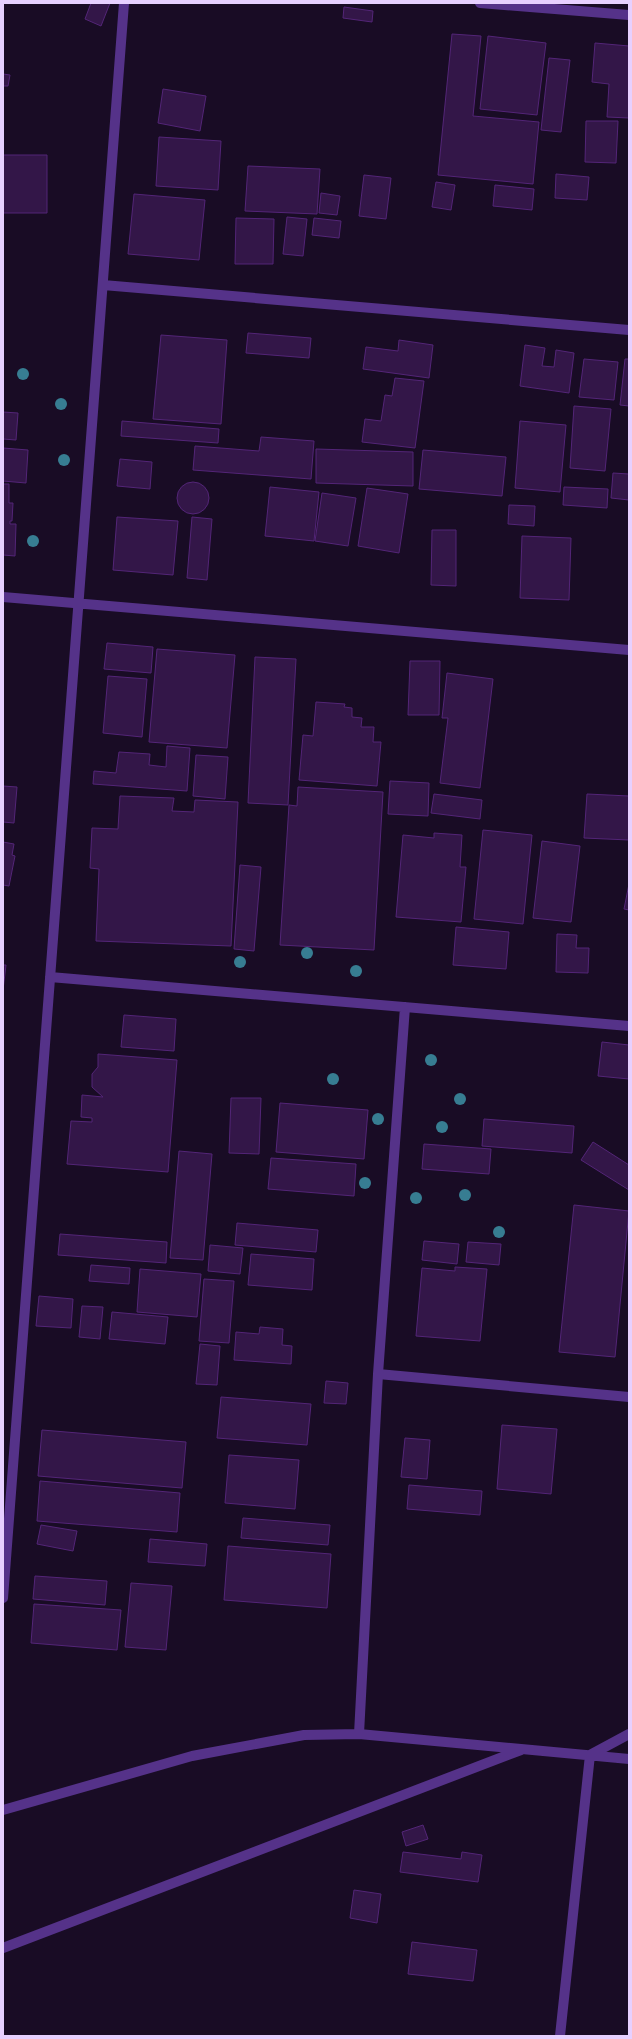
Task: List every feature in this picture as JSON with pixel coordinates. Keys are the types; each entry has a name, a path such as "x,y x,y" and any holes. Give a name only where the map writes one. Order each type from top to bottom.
{"street":[{"path":"3,1598 124,3"},
{"path":"480,3 629,15"},
{"path":"102,285 629,330"},
{"path":"3,597 629,650"},
{"path":"50,977 629,1026"},
{"path":"359,1734 378,1374 405,1007"},
{"path":"378,1374 629,1397"},
{"path":"3,1810 192,1756 304,1735 359,1734 629,1759"},
{"path":"590,1755 629,1734"},
{"path":"3,1948 523,1749"},
{"path":"560,2036 590,1755"}],"building":[{"path":"91,3 110,3 101,26 85,19"},
{"path":"344,7 373,11 372,22 343,18"},
{"path":"452,34 481,36 473,116 539,122 533,184 438,175"},
{"path":"488,36 546,43 537,115 480,109"},
{"path":"595,43 629,46 629,118 607,117 609,84 592,82"},
{"path":"549,58 570,60 561,132 541,130"},
{"path":"3,74 10,75 8,86 3,86"},
{"path":"163,89 206,96 200,131 158,123"},
{"path":"586,121 618,121 616,163 585,162"},
{"path":"159,137 221,141 218,190 156,186"},
{"path":"3,155 47,155 47,213 3,213"},
{"path":"248,166 320,169 317,214 245,211"},
{"path":"556,174 589,177 587,200 555,198"},
{"path":"364,175 391,178 386,219 359,216"},
{"path":"436,182 455,185 451,210 432,207"},
{"path":"495,185 534,189 532,210 493,206"},
{"path":"321,193 340,196 337,215 319,213"},
{"path":"134,194 205,200 199,260 128,254"},
{"path":"287,217 307,219 303,256 283,254"},
{"path":"236,218 274,219 273,264 235,264"},
{"path":"314,218 341,221 339,238 312,235"},
{"path":"248,333 311,338 309,358 246,353"},
{"path":"161,335 227,340 221,424 153,419"},
{"path":"399,340 433,345 429,378 363,369 366,347 398,351"},
{"path":"525,345 545,348 542,366 554,367 556,350 574,353 569,393 520,386"},
{"path":"584,359 618,362 614,400 579,397"},
{"path":"625,359 629,359 629,406 620,405"},
{"path":"395,378 424,381 415,448 362,442 365,419 381,421 385,395 392,396"},
{"path":"574,406 611,409 605,471 570,468"},
{"path":"3,412 18,413 16,440 3,439"},
{"path":"122,421 219,429 218,443 121,436"},
{"path":"520,421 566,425 560,492 515,488"},
{"path":"261,437 314,441 311,479 193,470 195,446 259,451"},
{"path":"3,448 28,450 26,483 3,481"},
{"path":"316,449 413,452 413,486 316,483"},
{"path":"423,450 506,457 502,496 419,489"},
{"path":"120,459 152,462 150,489 117,486"},
{"path":"613,473 629,474 629,500 611,498"},
{"path":"190,482 196,482 206,489 209,498 208,504 202,511 196,514 190,514 180,507 177,501 177,495 184,485"},
{"path":"3,484 9,484 9,503 13,503 12,521 10,521 10,524 16,524 15,556 3,555"},
{"path":"270,487 319,492 314,541 265,536"},
{"path":"564,487 608,489 607,508 563,505"},
{"path":"367,488 408,494 399,553 358,546"},
{"path":"322,493 356,498 348,546 315,541"},
{"path":"509,505 535,506 534,526 508,524"},
{"path":"117,517 178,521 173,575 113,570"},
{"path":"192,517 212,519 207,580 187,578"},
{"path":"432,530 456,530 456,586 431,585"},
{"path":"522,536 571,538 569,600 520,598"},
{"path":"107,643 153,647 151,673 104,669"},
{"path":"157,649 235,655 227,748 149,742"},
{"path":"255,657 296,659 288,805 248,803"},
{"path":"410,661 440,661 439,715 408,715"},
{"path":"447,673 493,679 480,788 440,783 448,718 442,718"},
{"path":"108,676 147,679 142,737 103,733"},
{"path":"316,702 345,704 344,707 352,708 352,717 362,718 361,727 374,727 373,742 381,742 377,786 299,780 303,735 313,736"},
{"path":"167,746 190,748 187,791 93,784 94,771 116,773 119,752 150,754 149,765 166,767"},
{"path":"196,755 228,757 225,799 193,796"},
{"path":"390,781 429,783 428,816 388,814"},
{"path":"3,786 17,787 14,823 3,822"},
{"path":"298,787 383,792 374,950 280,945 289,805 297,806"},
{"path":"434,794 482,800 480,819 431,813"},
{"path":"587,794 629,796 629,840 584,838"},
{"path":"120,796 174,798 172,811 194,812 195,800 238,802 231,946 96,941 99,869 90,868 92,828 118,829"},
{"path":"483,830 532,835 523,924 474,919"},
{"path":"434,833 462,835 460,867 466,867 461,922 396,917 403,835 434,838"},
{"path":"542,841 580,846 571,922 533,918"},
{"path":"3,842 14,844 12,855 15,856 9,886 3,885"},
{"path":"240,865 261,867 254,951 234,949"},
{"path":"629,884 629,910 624,909"},
{"path":"456,927 509,932 506,969 453,965"},
{"path":"557,934 577,935 576,948 589,948 588,973 556,972"},
{"path":"3,965 6,965 3,990"},
{"path":"124,1015 176,1019 174,1051 121,1047"},
{"path":"602,1042 629,1045 629,1079 598,1076"},
{"path":"98,1054 177,1060 168,1172 67,1164 71,1121 92,1122 92,1118 81,1117 82,1095 103,1097 92,1087 92,1074 98,1067"},
{"path":"231,1098 261,1098 259,1154 229,1153"},
{"path":"280,1103 368,1110 364,1159 276,1152"},
{"path":"484,1119 574,1126 572,1153 482,1146"},
{"path":"593,1142 629,1165 629,1190 581,1160"},
{"path":"424,1144 491,1149 489,1174 422,1169"},
{"path":"179,1151 212,1154 203,1260 170,1258"},
{"path":"271,1158 356,1164 354,1196 268,1189"},
{"path":"574,1205 629,1211 615,1357 559,1352"},
{"path":"237,1223 318,1230 316,1252 235,1245"},
{"path":"60,1234 167,1242 166,1263 58,1255"},
{"path":"424,1241 459,1244 457,1264 422,1260"},
{"path":"468,1242 501,1244 499,1265 466,1262"},
{"path":"210,1245 243,1248 240,1274 208,1271"},
{"path":"251,1254 314,1259 312,1290 248,1285"},
{"path":"91,1265 130,1268 129,1284 89,1281"},
{"path":"455,1267 487,1269 480,1341 416,1336 422,1268 455,1271"},
{"path":"140,1269 201,1274 197,1317 137,1312"},
{"path":"204,1279 234,1281 229,1343 199,1341"},
{"path":"39,1296 73,1299 71,1328 36,1326"},
{"path":"82,1306 103,1307 100,1339 79,1337"},
{"path":"112,1312 168,1317 165,1344 109,1339"},
{"path":"260,1327 283,1329 282,1345 292,1346 291,1364 234,1360 236,1332 259,1334"},
{"path":"200,1344 220,1346 217,1385 196,1384"},
{"path":"326,1381 348,1383 346,1404 324,1403"},
{"path":"221,1397 311,1404 307,1445 217,1438"},
{"path":"502,1425 557,1429 551,1494 497,1489"},
{"path":"42,1430 186,1442 182,1488 38,1476"},
{"path":"405,1438 430,1440 427,1479 401,1477"},
{"path":"229,1455 299,1460 295,1509 225,1503"},
{"path":"40,1481 180,1493 177,1532 37,1521"},
{"path":"409,1485 482,1491 480,1515 407,1509"},
{"path":"243,1518 330,1525 328,1545 241,1538"},
{"path":"41,1525 77,1531 73,1551 37,1544"},
{"path":"150,1539 207,1544 205,1566 148,1562"},
{"path":"228,1546 331,1554 327,1608 224,1600"},
{"path":"35,1576 107,1581 105,1605 33,1599"},
{"path":"131,1583 172,1586 166,1650 125,1647"},
{"path":"34,1604 121,1610 117,1650 31,1643"},
{"path":"423,1825 428,1839 406,1846 402,1832"},
{"path":"403,1852 461,1859 462,1852 482,1855 478,1882 400,1872"},
{"path":"354,1890 381,1894 377,1923 350,1918"},
{"path":"412,1942 477,1950 473,1981 408,1974"}]}
